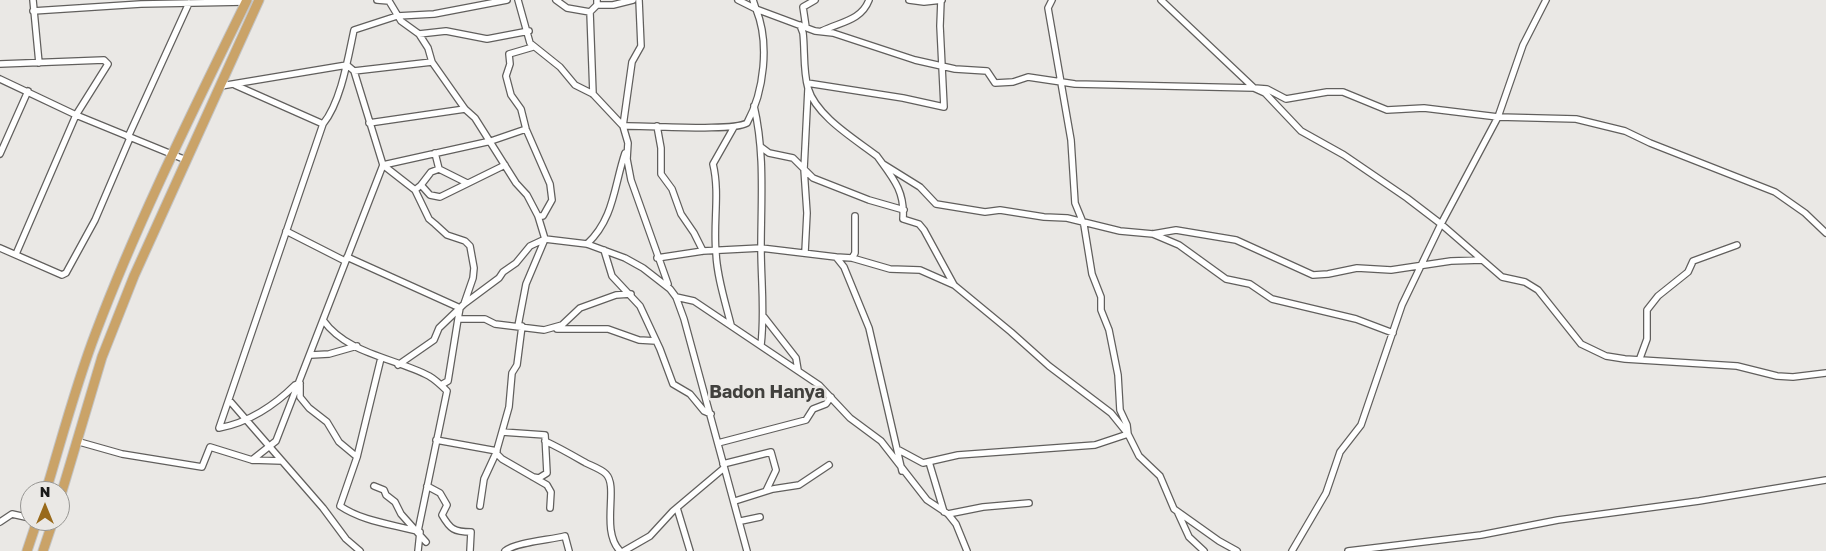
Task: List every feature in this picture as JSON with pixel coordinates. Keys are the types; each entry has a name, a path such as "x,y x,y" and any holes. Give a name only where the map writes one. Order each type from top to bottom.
{"highway":[{"path":"65,481 110,336 159,216 221,86 259,0"},
{"path":"49,481 96,331 146,210 246,1"},
{"path":"29,550 34,531"},
{"path":"43,551 50,531"}],"street":[{"path":"34,0 33,11 39,63"},
{"path":"377,0 390,0 397,16 419,34 428,48 432,62 465,109 475,118 527,195 538,216 545,239 526,284 517,365 512,373 511,392 497,452 484,479 480,506"},
{"path":"300,383 265,410 246,420 219,428 323,124 333,109 347,65 354,30 397,16 434,14 507,0"},
{"path":"518,0 529,31 530,43 533,47"},
{"path":"556,0 567,8 590,12"},
{"path":"593,94 590,12 597,2 613,5 633,0"},
{"path":"638,0 641,46 632,62 623,126 628,143 627,159 630,180 651,234 657,258 670,289 676,297 741,521 747,551"},
{"path":"738,0 756,9 803,26 942,66 987,72 995,83 1013,82 1028,77 1062,83 1254,88 1267,89 1286,99 1327,92 1343,92 1387,110 1424,108 1498,118 1576,119 1625,132 1775,192 1805,213 1826,233"},
{"path":"538,216 543,216 552,200 550,184 526,129 521,109 511,95 506,76 510,64 509,54 533,47 538,48 560,67 575,85 593,94 623,126 734,127 747,124 762,78 764,33 753,0"},
{"path":"805,252 808,213 804,169 808,86 803,33 803,3 815,0"},
{"path":"822,31 857,17 863,11 868,0"},
{"path":"808,86 903,98 944,107 942,0 924,2 909,0"},
{"path":"1052,0 1048,8 1062,83 1066,124 1071,140 1075,203 1082,222 1092,274 1101,296 1101,310 1109,330 1118,375 1120,410 1127,425 1128,434"},
{"path":"1161,0 1254,88 1265,93 1301,131 1344,155 1442,224 1502,277 1525,282 1538,290 1581,344 1606,356 1625,359 1640,358 1737,366 1777,376 1793,377 1826,373"},
{"path":"1292,551 1326,493 1340,452 1361,425 1402,305 1498,118 1523,44 1546,0"},
{"path":"33,11 246,1"},
{"path":"0,248 62,275 66,273 95,220 129,137 189,3"},
{"path":"419,34 446,31 487,39 529,31"},
{"path":"0,64 104,60 107,62 106,69 76,115 16,254"},
{"path":"354,71 432,62"},
{"path":"221,86 347,65"},
{"path":"347,65 354,71 383,165 415,190 429,219 447,235 465,241 470,246 474,268 473,278 458,319 448,381 441,386"},
{"path":"0,79 76,115 172,156 186,160"},
{"path":"235,85 323,124"},
{"path":"808,86 835,126 877,156 900,191 904,201 903,219 918,224 924,230 954,285"},
{"path":"0,154 28,91"},
{"path":"754,106 761,148 761,248 764,317 761,344"},
{"path":"369,123 465,109"},
{"path":"657,126 662,148 661,174 672,189 681,214 703,251"},
{"path":"731,325 718,274 715,252 717,177 713,164 734,127"},
{"path":"383,165 491,141 526,129"},
{"path":"588,244 600,232 610,210 628,143"},
{"path":"761,148 769,153 793,158 812,178 869,200 904,210"},
{"path":"435,153 439,169 466,183"},
{"path":"882,163 920,187 936,204 985,212 1000,210 1044,217 1067,218 1120,231 1153,234 1176,230 1236,240 1313,275 1357,268 1391,270 1451,261 1482,260"},
{"path":"252,460 276,441 311,355 383,165"},
{"path":"421,185 430,194 440,197 505,165"},
{"path":"415,190 432,172 439,169"},
{"path":"852,258 855,253 855,216"},
{"path":"286,231 346,259 462,306"},
{"path":"1153,234 1179,245 1226,279 1250,284 1272,299 1356,319 1393,333"},
{"path":"398,365 434,340 439,328 462,306 499,278 530,246 545,239 588,244 604,250 643,268 670,289"},
{"path":"1640,358 1647,339 1647,310 1658,296 1688,272 1692,261 1737,245"},
{"path":"657,258 703,251 715,252 761,248 852,258 890,269 920,270 954,285 1049,366 1111,412 1128,434 1139,456 1160,476 1189,537 1204,551"},
{"path":"604,250 612,276 631,294 640,306 656,341 672,384 690,394 704,411 710,414"},
{"path":"836,257 844,267 869,328 902,471"},
{"path":"458,319 485,319 495,324 544,330 568,321 580,308 616,295 631,294"},
{"path":"676,297 694,301 761,344 819,385 850,418 884,444 902,471 927,500 946,513 956,524 967,551"},
{"path":"764,317 796,358 798,370"},
{"path":"323,320 335,334 381,358 429,376 447,391 427,486 419,532 418,551"},
{"path":"553,328 608,329 639,340 656,341"},
{"path":"311,355 329,354 357,346"},
{"path":"381,358 357,457 340,506 379,524 389,523 419,532"},
{"path":"300,383 300,397 309,408 327,422 339,442 357,457"},
{"path":"718,443 806,420 813,409 826,404 831,397"},
{"path":"229,400 323,508 346,539 360,551"},
{"path":"502,432 545,435 547,473 551,492 550,508"},
{"path":"897,449 923,463 958,455 1095,445 1128,434"},
{"path":"436,440 497,452 502,458 547,485 551,492"},
{"path":"76,441 122,454 202,467 210,447 252,460 282,461"},
{"path":"545,441 569,452 606,474 611,487 609,514 612,537 615,545 622,551 650,536 677,508 724,466 771,452 776,470 766,491"},
{"path":"929,462 946,513"},
{"path":"735,501 766,491 799,485 829,465"},
{"path":"533,477 539,478 547,473"},
{"path":"1348,551 1481,535 1558,520 1700,501 1826,480"},
{"path":"374,486 384,490 386,495 395,502 401,514 426,542"},
{"path":"427,486 440,493 446,505 442,515 448,526 457,532 471,532 470,551"},
{"path":"946,513 975,508 1030,503"},
{"path":"677,508 690,551"},
{"path":"1176,511 1237,551"},
{"path":"0,522 12,514 20,516"},
{"path":"741,521 760,517"},
{"path":"505,551 512,545 533,543 565,536 569,551"}],"district":[{"name":"Badon Hanya","path":"767,392"}]}
